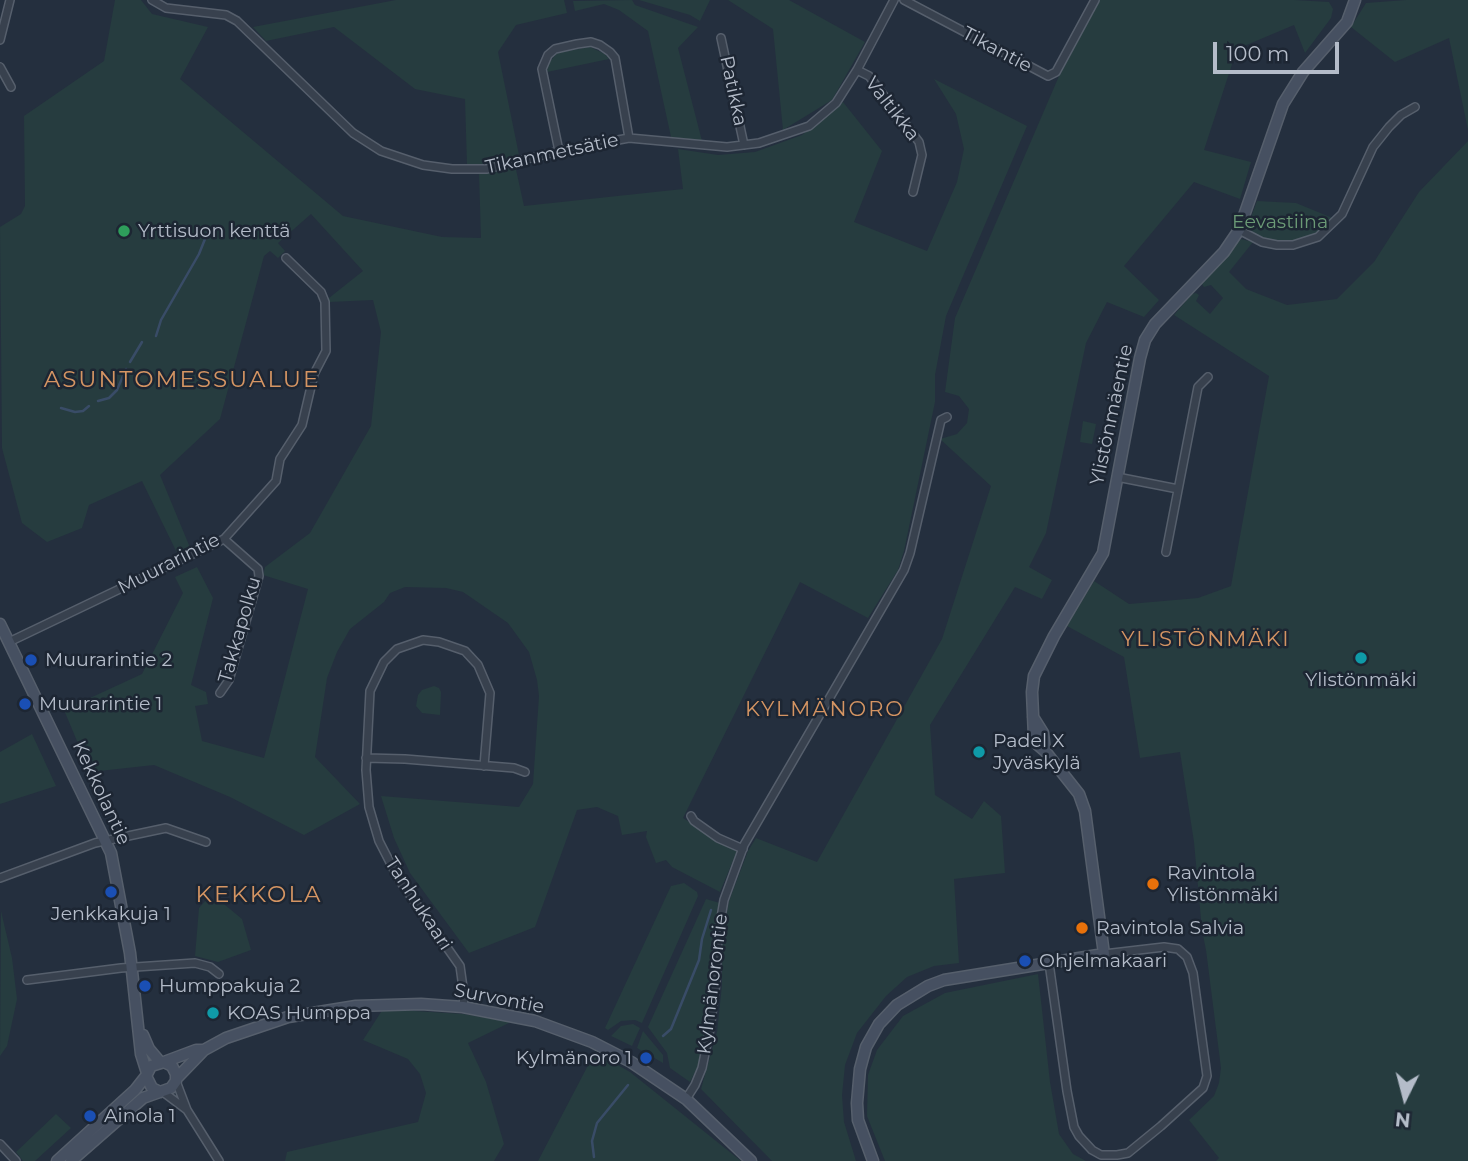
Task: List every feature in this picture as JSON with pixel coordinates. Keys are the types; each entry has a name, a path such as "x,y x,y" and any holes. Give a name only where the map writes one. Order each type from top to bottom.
{"street":[{"path":"0,40 10,0"},
{"name":"Tikanmetsätie","path":"152,0 166,8 226,15 237,21 353,133 381,151 423,165 452,169 487,169 559,151 629,138 709,146 744,145 780,137 809,126 836,103 858,70 894,0"},
{"name":"Tikantie","path":"904,0 1048,76 1056,72 1095,0"},
{"name":"Ylistönmäentie","path":"1104,954 1086,811 1079,794 1045,751 1043,733 1033,717 1035,671 1103,552 1145,340 1155,324 1224,252 1239,230 1283,104 1303,72 1347,22 1355,0"},
{"name":"Patikka","path":"721,38 744,145"},
{"path":"559,151 542,69 544,61 555,48 591,42 610,51 615,58 629,138"},
{"path":"0,67 11,87"},
{"name":"Valtikka","path":"858,70 869,76 919,142 922,155 913,192"},
{"path":"1239,230 1262,242 1277,245 1293,245 1318,237 1342,214 1373,147 1389,127 1415,107"},
{"name":"Muurarintie","path":"9,642 223,540 276,481 280,459 302,425 314,374 326,351 325,302 321,292 286,258"},
{"path":"1166,552 1198,387 1208,377"},
{"name":"Kylmänorontie","path":"686,1099 695,1085 708,1039 724,900 743,849 904,570 941,420 947,416"},
{"path":"1117,477 1178,489"},
{"name":"Takkapolku","path":"220,693 229,680 259,576 258,569 223,540"},
{"name":"Kekkolantie","path":"0,624 111,853 132,968 141,1055 147,1074"},
{"name":"Tanhukaari","path":"463,1007 460,966 398,878 379,841 369,807 366,758 370,691 384,662 397,649 422,640 439,642 465,651 478,665 488,683 490,703 484,766"},
{"path":"366,758 514,768 525,772"},
{"path":"691,816 718,838 743,849"},
{"path":"0,878 77,849 166,828 206,842"},
{"path":"873,1161 858,1120 857,1086 866,1047 879,1024 897,1006 913,994 944,979 1104,954 1164,947 1178,949 1187,957 1193,972 1207,1076 1203,1088 1128,1153 1101,1154 1092,1150 1074,1127 1049,963"},
{"path":"27,980 195,963 210,967 219,974"},
{"name":"Survontie","path":"176,1080 204,1050 226,1038 288,1017 334,1009 395,1004 463,1007 535,1021 592,1042 631,1062 686,1099 751,1161"},
{"name":"Kekkolantie","path":"140,1030 149,1049 162,1062"},
{"name":"Survontie","path":"162,1062 196,1050 204,1050"},
{"path":"57,1161 135,1090 151,1066 162,1062 175,1070 187,1110 219,1161"},
{"path":"147,1074 152,1088 187,1110"},
{"path":"71,1161 143,1098 171,1088 176,1080"},
{"path":"0,1144 16,1161"}],"green space":[{"path":"115,0 141,0 152,14 208,27 180,79 343,216 442,237 481,238 479,173 515,165 524,206 683,189 678,149 718,155 755,152 802,135 843,102 882,151 854,222 927,251 957,182 964,149 956,114 934,79 1027,126 946,316 935,375 935,402 898,570 868,618 800,582 683,818 737,851 720,892 672,867 666,860 656,863 646,837 647,831 622,835 618,816 597,807 577,810 535,927 469,953 410,873 394,838 381,796 519,807 533,784 539,696 529,652 508,623 463,592 446,588 405,587 390,593 384,602 350,629 327,678 315,757 360,804 304,835 230,797 154,765 90,772 64,710 142,674 183,593 175,577 197,567 213,598 191,685 206,692 208,704 195,706 202,741 264,758 308,589 263,575 265,567 310,533 371,426 381,332 373,300 329,302 329,298 363,271 311,214 278,243 285,251 278,258 270,251 264,256 220,419 160,475 191,550 178,555 142,481 89,505 82,528 47,542 22,523 2,448 0,227 21,214 25,206 24,116 104,61"},
{"path":"396,0 564,0 567,13 516,25 498,52 519,155 486,166 467,165 465,99 415,89 334,27 266,41 253,27"},
{"path":"632,0 635,5 698,27 678,48 702,141 671,137 648,31 619,10 604,4 575,11 573,1"},
{"path":"639,0 710,0 700,21 690,15"},
{"path":"728,0 789,0 865,42 832,100 783,130 773,29"},
{"path":"1100,0 1294,0 1329,2 1333,9 1331,18 1305,53 1294,25 1237,49 1204,150 1251,162 1240,199 1194,182 1124,266 1159,300 1144,317 1107,302 1086,343 1046,533 1029,567 1052,580 1042,599 1015,587 930,725 935,795 972,819 984,801 1001,816 1005,873 954,879 959,963 934,966 907,977 886,996 857,1033 845,1065 842,1095 844,1122 856,1161 772,1161 701,1089 717,1032 722,985 722,937 729,901 748,851 756,838 817,862 942,639 991,486 940,439 957,434 967,423 969,409 959,396 945,392 955,318 1059,76"},
{"path":"1468,0 1468,130 1449,38 1395,62 1351,27 1366,3"},
{"path":"590,47 609,59 547,72 548,64 557,53"},
{"path":"1468,141 1468,1161 1216,1161 1219,1158 1189,1120 1214,1096 1221,1068 1202,930 1194,842 1180,752 1140,758 1124,657 1067,626 1094,581 1129,604 1198,598 1231,586 1269,376 1174,315 1192,294 1196,293 1199,295 1196,301 1210,314 1223,298 1211,285 1204,287 1201,283 1241,239 1253,242 1229,272 1246,289 1287,305 1337,299 1374,262 1419,192"},
{"name":"Eevastiina","path":"1257,201 1296,203 1335,219 1316,235 1293,242 1270,241 1253,234 1251,230 1250,220"},
{"path":"1083,421 1096,424 1092,444 1080,442"},
{"path":"434,686 441,692 440,715 422,713 416,706 422,690"},
{"path":"32,734 56,786 0,804 0,752"},
{"path":"684,883 697,892 698,896 642,1023 635,1020 621,1021 608,1030 605,1028 671,886"},
{"path":"706,899 720,903 706,1030 698,1066 690,1082 670,1068 667,1053 648,1027"},
{"path":"206,900 219,900 242,919 251,950 218,962 195,956 199,908"},
{"path":"1,911 12,958 17,999 7,1046 0,1056"},
{"path":"1038,974 1050,1082 1059,1134 1073,1154 1086,1161 885,1161 867,1116 868,1075 877,1050 903,1016 945,993"},
{"path":"383,1009 463,1014 511,1022 468,1043 486,1082 504,1144 494,1161 285,1161 287,1152 418,1122 426,1093 420,1074 408,1059 363,1040"},
{"path":"633,1024 640,1028 632,1046 611,1036 621,1026"},
{"path":"643,1031 663,1055 663,1063 637,1048"},
{"path":"595,1052 630,1072 741,1161 538,1161"},
{"path":"56,1114 71,1128 35,1161 23,1161 16,1152"}],"waterway":[{"path":"156,336 161,320 199,254 209,229"},
{"path":"130,362 142,342"},
{"path":"98,401 109,398 117,390 126,369"},
{"path":"61,408 75,412 83,411 89,406"},
{"path":"663,1036 671,1029 699,960 711,910"},
{"path":"594,1157 592,1141 597,1123 628,1085"}],"place":[{"name":"Yrttisuon kenttä","path":"124,231"},
{"name":"Ylistönmäki","path":"1361,658"},
{"name":"Muurarintie 2","path":"31,660"},
{"name":"Muurarintie 1","path":"25,704"},
{"name":"Padel X Jyväskylä","path":"979,752"},
{"name":"Ravintola Ylistönmäki","path":"1153,884"},
{"name":"Jenkkakuja 1","path":"111,892"},
{"name":"Ravintola Salvia","path":"1082,928"},
{"name":"Ohjelmakaari","path":"1025,961"},
{"name":"Humppakuja 2","path":"145,986"},
{"name":"KOAS Humppa","path":"213,1013"},
{"name":"Kylmänoro 1","path":"646,1058"},
{"name":"Ainola 1","path":"90,1116"}],"district":[{"name":"ASUNTOMESSUALUE","path":"182,380"},
{"name":"YLISTÖNMÄKI","path":"1206,640"},
{"name":"KYLMÄNORO","path":"825,710"},
{"name":"KEKKOLA","path":"259,895"}]}
